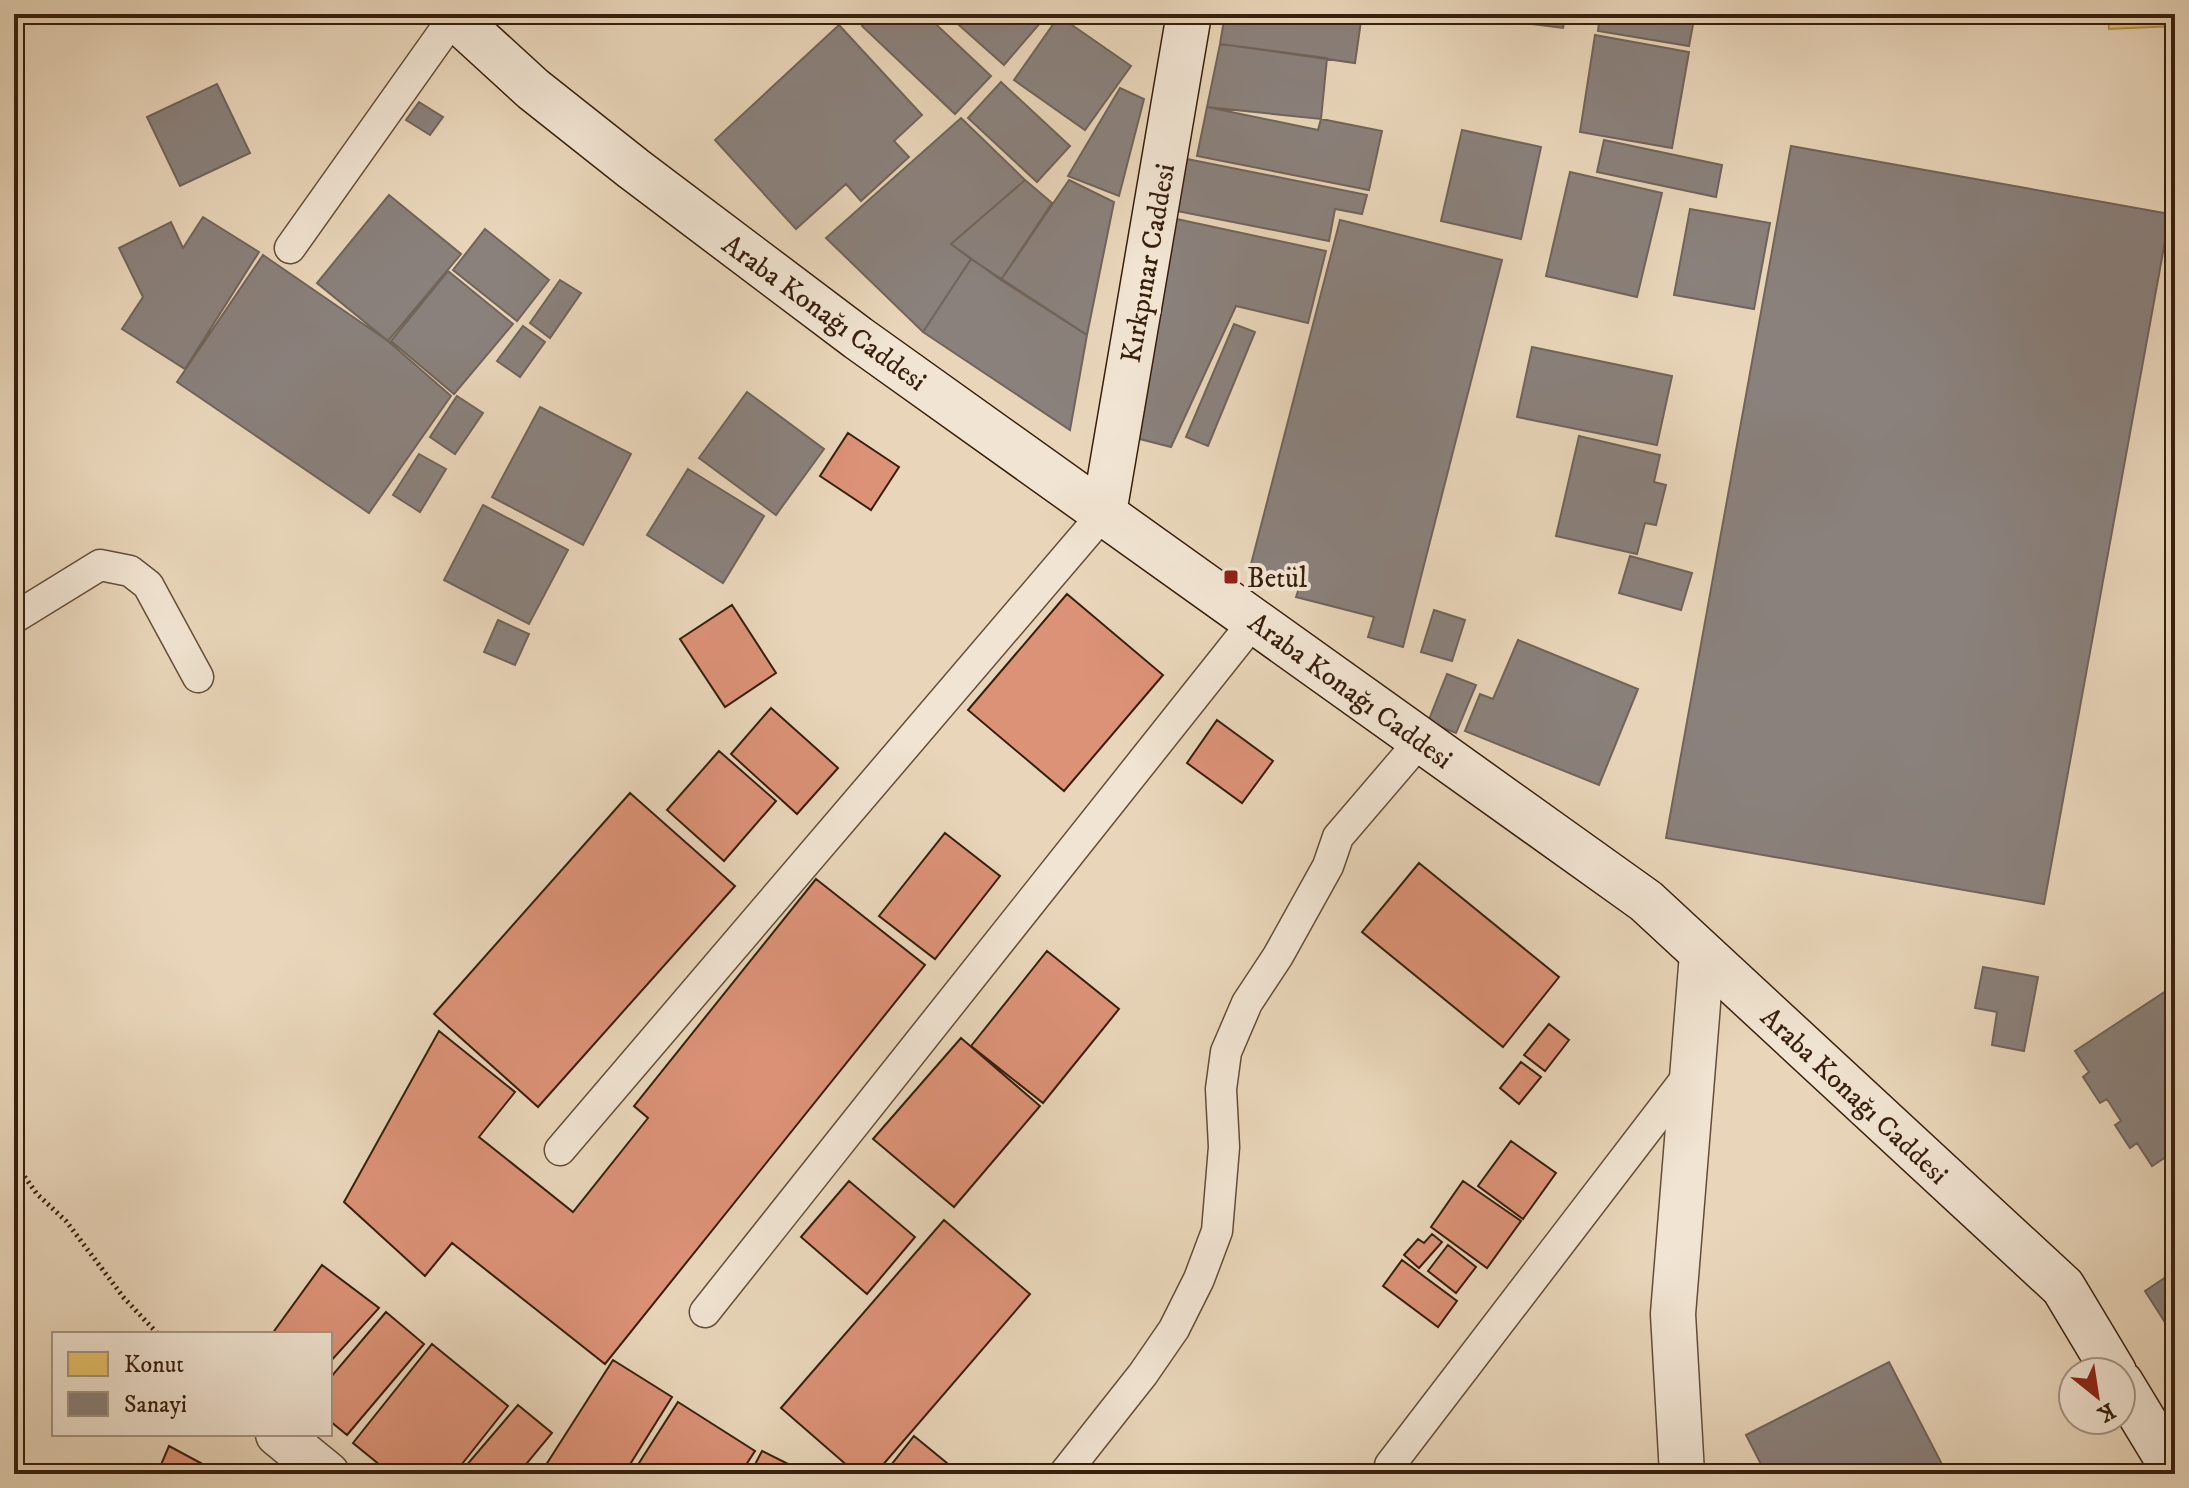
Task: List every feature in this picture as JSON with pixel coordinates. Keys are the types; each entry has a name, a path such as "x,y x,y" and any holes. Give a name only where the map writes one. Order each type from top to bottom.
{"main road":[{"name":"Kırkpınar Caddesi","path":"1104,513 1189,14"},
{"name":"Araba Konağı Caddesi","path":"453,15 533,89 858,338 1646,901 2063,1287 2104,1356"},
{"path":"1682,1474 1673,1314 1702,954"},
{"path":"2137,1409 2175,1472"},
{"path":"280,1436 327,1474"}],"lane":[{"path":"290,248 453,15"},
{"path":"560,1150 1104,513"},
{"path":"14,618 100,565 130,571 148,585 198,677"},
{"path":"705,1312 1255,620"},
{"path":"1064,1474 1159,1351 1174,1329 1199,1279 1217,1231 1224,1147 1221,1089 1226,1052 1247,1003 1278,956 1321,879 1338,837 1421,740"},
{"path":"1390,1465 1693,1070"}],"path":[{"path":"14,1162 37,1194 66,1221 124,1298 156,1332"}],"building: Konut":[{"path":"2108,14 2175,14 2175,26 2109,29"}],"building: Sanayi":[{"path":"873,14 925,14 991,76 955,114 862,26"},
{"path":"955,14 1048,14 1004,65 951,18"},
{"path":"1225,14 1362,14 1355,63 1220,44"},
{"path":"1494,14 1566,14 1563,28 1493,19"},
{"path":"1600,14 1695,14 1689,46 1598,31"},
{"path":"1059,16 1131,66 1085,130 1014,80"},
{"path":"839,25 922,115 894,141 909,157 861,201 846,184 796,229 715,140"},
{"path":"1595,35 1689,52 1672,148 1580,132"},
{"path":"1220,44 1327,58 1321,119 1207,107"},
{"path":"1001,82 1070,146 1037,182 968,118"},
{"path":"217,84 250,153 180,186 147,117"},
{"path":"1120,88 1144,99 1119,196 1068,176"},
{"path":"419,102 443,117 430,135 406,120"},
{"path":"1207,107 1318,130 1321,119 1382,131 1369,190 1197,156"},
{"path":"961,118 1025,180 951,244 971,259 923,332 826,238"},
{"path":"1462,130 1541,147 1521,239 1441,221"},
{"path":"1604,140 1722,165 1716,197 1597,172"},
{"path":"1791,146 2170,214 2044,904 1666,838"},
{"path":"1187,159 1367,195 1362,214 1335,209 1329,241 1177,211"},
{"path":"1570,172 1662,193 1637,297 1546,276"},
{"path":"1025,180 1052,203 1001,280 951,244"},
{"path":"1069,180 1114,202 1087,335 1001,280"},
{"path":"389,195 461,254 388,341 317,283"},
{"path":"1690,209 1770,223 1754,309 1674,295"},
{"path":"203,217 259,252 185,369 122,329 143,297 119,248 171,222 183,248"},
{"path":"1172,218 1326,251 1308,323 1236,306 1171,447 1120,434"},
{"path":"1340,220 1502,260 1403,647 1368,637 1374,617 1296,597 1300,585 1249,572"},
{"path":"485,229 549,280 517,321 453,270"},
{"path":"263,255 388,341 451,396 369,513 177,382"},
{"path":"971,259 1087,335 1070,430 923,332"},
{"path":"448,271 513,324 454,394 391,341"},
{"path":"560,280 581,293 550,338 530,323"},
{"path":"1234,324 1255,332 1208,446 1186,437"},
{"path":"523,326 545,342 520,377 497,361"},
{"path":"1532,347 1672,376 1657,445 1517,417"},
{"path":"747,392 824,449 776,515 699,458"},
{"path":"457,396 483,413 455,454 430,437"},
{"path":"540,407 631,454 583,545 492,497"},
{"path":"1579,436 1660,455 1654,482 1666,485 1656,525 1645,523 1637,554 1556,536"},
{"path":"419,454 446,469 420,512 393,495"},
{"path":"688,469 764,516 723,583 647,535"},
{"path":"483,505 568,550 529,624 444,580"},
{"path":"1630,556 1692,573 1681,610 1619,593"},
{"path":"1434,610 1465,620 1452,661 1421,652"},
{"path":"498,620 529,634 515,665 484,652"},
{"path":"1518,640 1638,689 1599,785 1465,731 1480,694 1493,699"},
{"path":"1447,674 1476,685 1456,733 1428,722"},
{"path":"1983,967 2038,977 2024,1051 1992,1045 1997,1012 1975,1008"},
{"path":"2175,985 2175,1151 2152,1166 2137,1143 2130,1148 2115,1125 2121,1121 2107,1099 2100,1103 2083,1077 2089,1072 2075,1051"},
{"path":"2175,1271 2175,1338 2145,1291"},
{"path":"1889,1362 1947,1474 1766,1474 1746,1435"}],"building: Diğer":[{"path":"848,433 899,467 871,510 820,476"},
{"path":"1067,594 1163,675 1064,791 968,710"},
{"path":"732,605 776,673 725,707 680,639"},
{"path":"771,708 838,768 797,814 731,754"},
{"path":"1217,720 1273,761 1242,803 1187,763"},
{"path":"719,751 776,801 724,861 667,810"},
{"path":"630,793 735,886 538,1107 434,1014"},
{"path":"945,833 1000,876 935,959 879,916"},
{"path":"1419,863 1559,977 1503,1047 1362,932"},
{"path":"816,879 925,965 605,1364 452,1243 425,1276 344,1202 439,1031 515,1092 479,1137 573,1212 648,1118 634,1106"},
{"path":"1047,951 1119,1009 1043,1103 971,1046"},
{"path":"1549,1024 1569,1040 1545,1071 1524,1055"},
{"path":"961,1038 1040,1106 954,1207 873,1139"},
{"path":"1521,1062 1541,1077 1519,1104 1500,1088"},
{"path":"1511,1141 1556,1173 1523,1219 1478,1186"},
{"path":"849,1181 915,1237 867,1294 801,1237"},
{"path":"1463,1181 1521,1221 1487,1268 1431,1227"},
{"path":"944,1220 1030,1294 875,1474 857,1474 781,1408"},
{"path":"1432,1234 1442,1242 1419,1268 1404,1255 1418,1239 1424,1243"},
{"path":"1448,1245 1476,1267 1456,1293 1428,1271"},
{"path":"1402,1260 1457,1301 1438,1327 1383,1286"},
{"path":"322,1265 379,1308 332,1360 332,1332 273,1332"},
{"path":"386,1312 424,1344 347,1435 332,1423 332,1376"},
{"path":"432,1344 508,1406 454,1474 391,1474 353,1443"},
{"path":"613,1360 672,1397 624,1474 553,1474 544,1468"},
{"path":"678,1402 755,1451 740,1474 632,1474"},
{"path":"518,1405 552,1433 518,1474 459,1474"},
{"path":"914,1436 953,1468 949,1474 884,1474"},
{"path":"169,1446 221,1474 157,1474"},
{"path":"762,1451 808,1474 750,1474"}],"place":[{"name":"Betül","path":"1231,577"}]}
